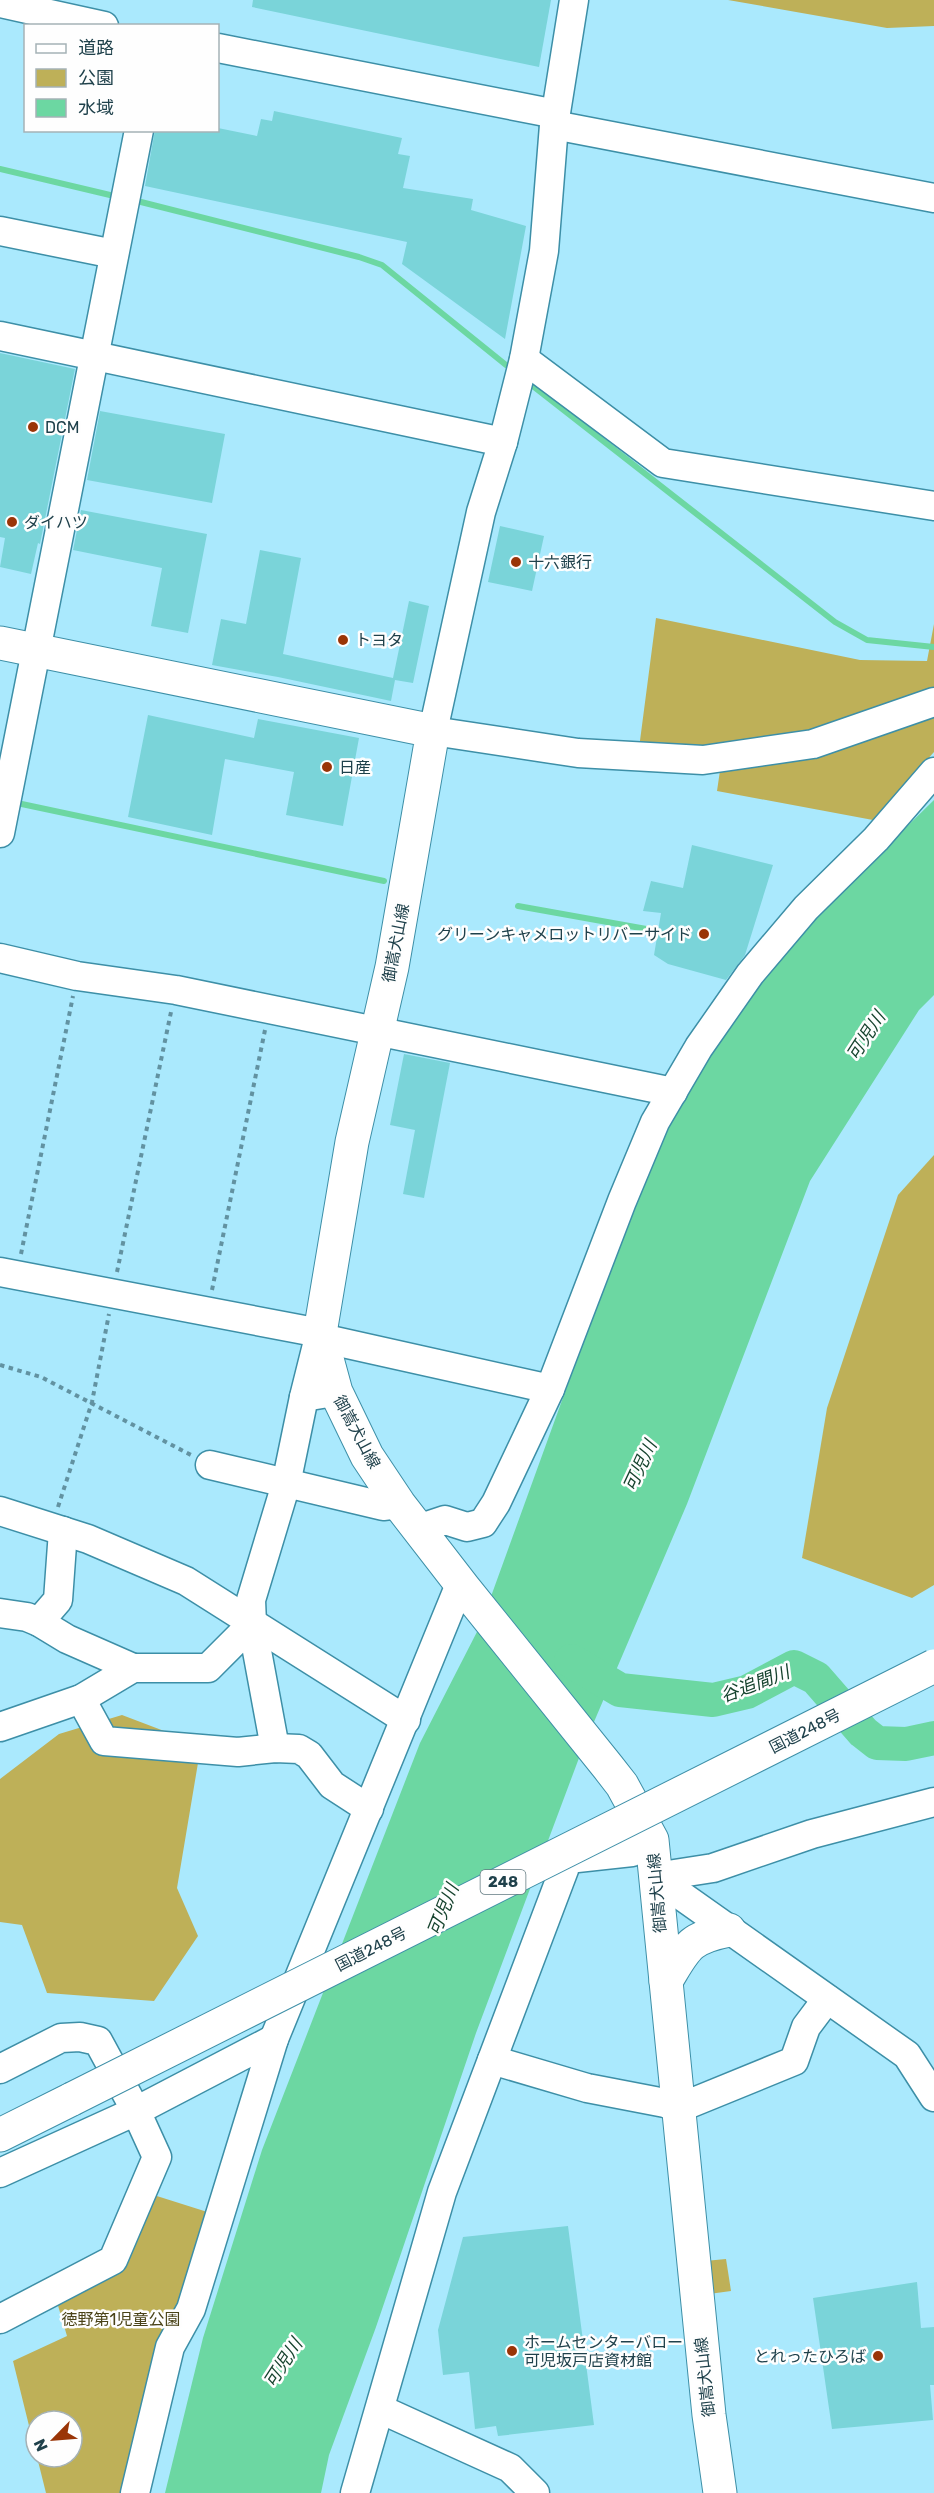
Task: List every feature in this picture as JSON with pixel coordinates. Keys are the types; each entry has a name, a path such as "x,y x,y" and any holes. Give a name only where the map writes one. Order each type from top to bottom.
{"main road":[{"path":"0,643 432,731"},
{"name":"御嵩犬山線","path":"432,731 402,912 379,1031 352,1143 321,1336 336,1392 367,1456 464,1588 622,1785 652,1840 708,2403 720,2493"},
{"name":"国道248号","path":"0,2135 934,1666"},
{"path":"666,1981 686,1947 708,1934 729,1930"}],"street":[{"path":"574,0 555,120 544,251 524,359 503,442 481,512 432,731 578,753 703,760 813,744 925,706"},
{"path":"0,3 95,24"},
{"path":"219,48 934,198"},
{"path":"0,832 139,132"},
{"path":"0,231 114,254"},
{"path":"0,336 503,442"},
{"path":"524,359 663,463 934,506"},
{"path":"210,1465 383,1506 409,1516 444,1520 467,1527 483,1523 496,1503 550,1389 655,1122 699,1047 762,960 806,908 876,839 934,772"},
{"path":"0,958 77,976 176,990 673,1092"},
{"path":"8,1273 321,1336 550,1389"},
{"path":"274,1748 252,1624 251,1600 286,1484 304,1397 321,1336"},
{"path":"304,1397 336,1392"},
{"path":"0,1511 88,1539 186,1581 406,1720"},
{"path":"39,1622 58,1600 57,1529"},
{"path":"135,2493 170,2348 191,2309 274,2039 456,1594 464,1588"},
{"path":"0,1613 27,1617 67,1639 133,1668 208,1668 252,1624"},
{"path":"0,1727 81,1699 133,1668"},
{"path":"81,1699 104,1741 238,1752 274,1748 299,1749 309,1755 332,1785 369,1809"},
{"path":"655,1877 713,1868 812,1834 934,1802"},
{"path":"356,2493 442,2192 568,1859 632,1852 652,1840"},
{"path":"655,1877 907,2055 934,2097"},
{"path":"492,2060 587,2088 665,2103 679,2108 794,2061 806,2026 827,1999"},
{"path":"0,2069 61,2038 80,2037 98,2041 157,2157 113,2260 0,2319"},
{"path":"0,2173 135,2111 274,2039"},
{"path":"380,2409 510,2468 535,2493"}],"path":[{"path":"8,1273 77,976"},
{"path":"57,1529 92,1402 176,990"},
{"path":"207,1312 270,1009"},
{"path":"0,1365 41,1377 210,1465"}],"green space":[{"path":"728,0 934,0 934,26 887,28"},
{"path":"656,618 860,660 927,661 934,624 934,752 873,820 717,791 722,757 638,756"},
{"path":"934,1155 934,1585 912,1598 802,1558 827,1408 898,1195"},
{"path":"122,1715 201,1745 177,1888 198,1936 154,2001 47,1993 22,1925 0,1922 0,1779 59,1734"},
{"name":"徳野第1児童公園","path":"141,2191 220,2216 135,2493 46,2493 40,2469 84,2469 84,2409 25,2409 13,2361 67,2336 54,2292 113,2260"},
{"path":"726,2259 731,2291 709,2294 705,2261"}],"water":[{"name":"可児川","path":"934,800 934,995 919,1010 810,1181 687,1504 582,1750 476,2033 376,2327 329,2455 321,2493 165,2493 203,2338 262,2150 420,1743 481,1624 652,1152 724,1031 803,928"}],"building":[{"path":"253,0 551,0 539,67 252,7"},
{"path":"274,111 402,138 398,154 410,156 403,188 473,199 471,210 526,226 505,339 402,264 407,242 145,186 155,132 219,132 219,128 257,136 261,119 272,121"},
{"name":"DCM","path":"0,353 75,369 40,544 38,543 31,574 0,567 5,538 0,537"},
{"path":"100,411 225,434 212,503 87,480"},
{"path":"81,510 207,534 188,633 151,626 162,568 73,550"},
{"path":"500,526 544,536 532,591 488,582"},
{"path":"260,550 301,558 283,654 393,678 409,601 429,606 413,683 395,680 391,701 212,665 221,619 246,624"},
{"path":"148,715 254,738 258,719 359,738 343,826 286,815 294,772 225,759 212,835 128,817"},
{"name":"グリーンキャメロットリバーサイド","path":"692,845 773,865 745,955 726,980 668,964 654,955 661,913 643,911 651,881 683,888"},
{"path":"404,1054 450,1063 424,1198 403,1194 415,1130 390,1125"},
{"name":"ホームセンターバロー 可児坂戸店資材館","path":"568,2226 594,2425 498,2436 496,2426 475,2429 469,2372 443,2375 438,2330 463,2237"},
{"name":"とれったひろば","path":"917,2282 921,2328 934,2327 934,2385 930,2385 933,2420 832,2429 813,2298"}],"waterway":[{"path":"0,169 110,195"},
{"path":"141,202 359,257 382,265 506,365"},
{"path":"534,387 835,622 867,640 934,647"},
{"path":"17,803 384,881"},
{"path":"518,906 663,932"},
{"name":"谷追間川","path":"571,1661 620,1690 713,1700 747,1692 794,1667 816,1678 863,1732 877,1743 906,1744 934,1738"}],"place":[{"name":"DCM","path":"33,427"},
{"name":"ダイハツ","path":"12,522"},
{"name":"十六銀行","path":"516,562"},
{"name":"トヨタ","path":"343,640"},
{"name":"日産","path":"327,767"},
{"name":"グリーンキャメロットリバーサイド","path":"704,934"},
{"name":"ホームセンターバロー 可児坂戸店資材館","path":"512,2351"},
{"name":"とれったひろば","path":"878,2356"}]}
